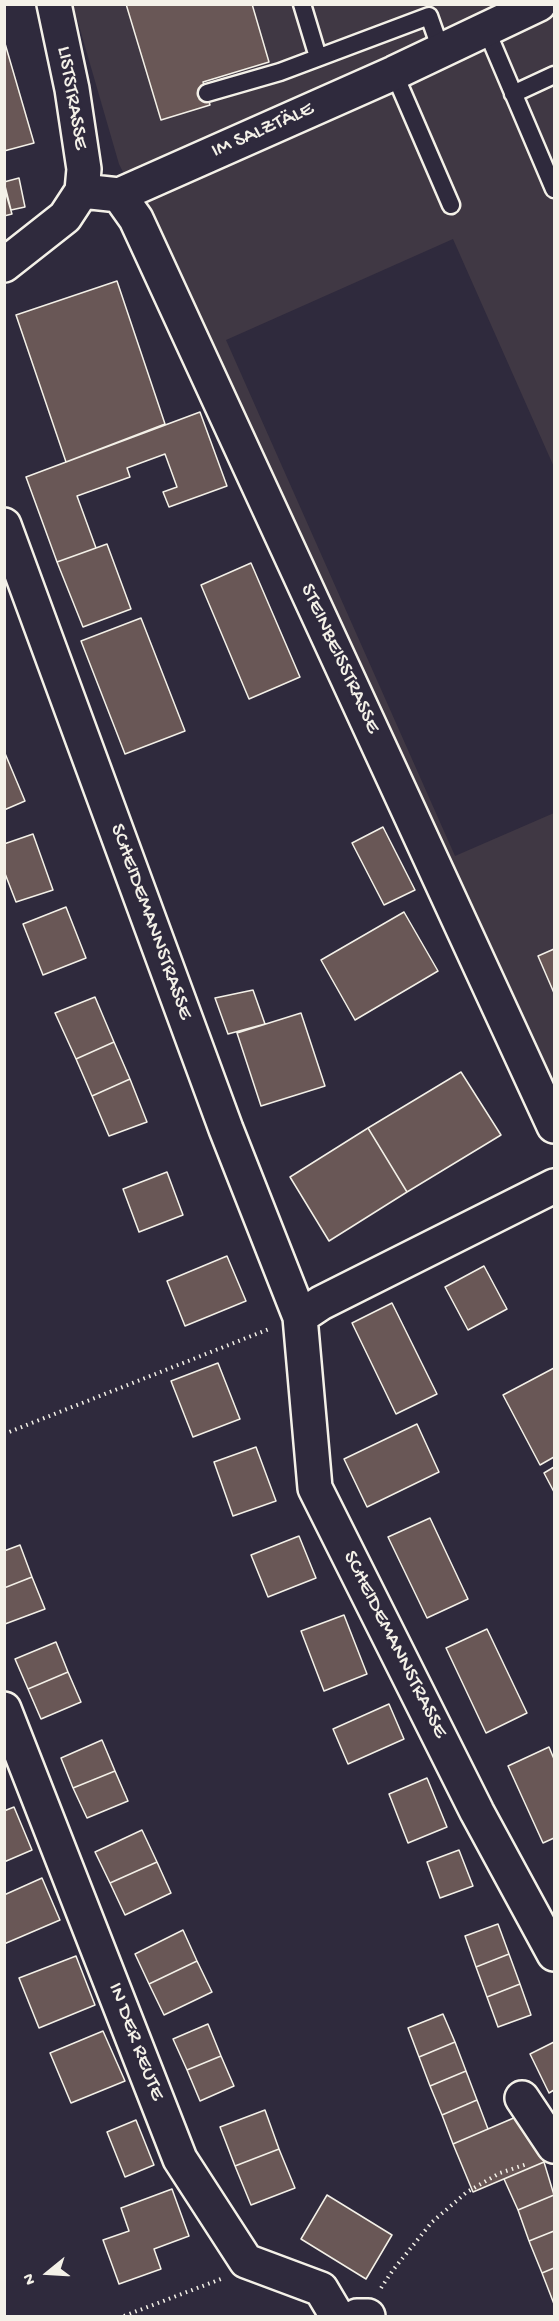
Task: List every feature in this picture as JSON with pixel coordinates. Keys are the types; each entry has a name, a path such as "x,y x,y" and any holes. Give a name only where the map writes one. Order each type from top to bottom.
{"street":[{"name":"LISTSTRASSE","path":"54,4 72,89 84,169 82,191"},
{"name":"IM SALZTÄLE","path":"119,195 394,73 539,4"},
{"path":"4,265 65,217 82,191 119,195"},
{"name":"STEINBEISSTRASSE","path":"119,195 136,219 555,1126"},
{"name":"SCHEIDEMANNSTRASSE","path":"4,525 218,1107 300,1317 315,1488 477,1812 555,1954"},
{"path":"300,1317 321,1303 555,1186"},
{"name":"IN DER REUTE","path":"4,1709 180,2159 246,2261 321,2289 357,2316"},
{"path":"522,2098 544,2154"}],"lane":[{"path":"302,4 318,57"},
{"path":"207,93 263,78 429,15 441,50"},
{"path":"486,29 555,189"},
{"path":"394,73 451,205"},
{"path":"513,94 555,75"}],"path":[{"path":"4,1434 300,1317"},
{"path":"357,2316 432,2222 467,2192 500,2173 544,2154"},
{"path":"124,2316 218,2281"}],"shaded area":[{"path":"73,5 554,5 554,467 453,239 226,340 455,856 554,813 554,1113 146,218 119,164"}],"building":[{"path":"126,4 252,4 269,62 203,82 210,105 161,120"},
{"path":"4,40 34,143 4,151"},
{"path":"19,178 25,207 11,210 4,182"},
{"path":"4,187 12,214 4,216"},
{"path":"117,281 165,424 66,462 16,315"},
{"path":"200,412 227,486 169,507 163,492 177,487 165,454 127,468 130,477 77,496 96,548 57,562 26,477"},
{"path":"107,544 131,609 83,627 57,562"},
{"path":"251,563 300,677 249,699 201,585"},
{"path":"141,618 185,731 125,754 81,641"},
{"path":"4,751 25,801 4,810"},
{"path":"383,827 415,890 384,905 352,843"},
{"path":"33,834 53,890 16,902 4,871 4,844"},
{"path":"66,907 86,958 43,975 23,924"},
{"path":"404,912 438,971 355,1020 321,960"},
{"path":"554,949 554,993 538,956"},
{"path":"253,990 265,1024 228,1034 215,998"},
{"path":"95,997 114,1042 76,1059 55,1013"},
{"path":"301,1013 325,1086 261,1106 237,1033"},
{"path":"114,1042 130,1079 92,1096 76,1059"},
{"path":"461,1072 501,1135 407,1192 368,1128"},
{"path":"130,1079 147,1122 109,1136 92,1096"},
{"path":"368,1128 407,1192 329,1241 290,1177"},
{"path":"167,1172 183,1215 139,1232 123,1189"},
{"path":"227,1256 246,1301 185,1326 167,1281"},
{"path":"484,1266 507,1309 468,1330 445,1287"},
{"path":"392,1303 437,1394 396,1414 352,1323"},
{"path":"218,1363 240,1419 193,1437 171,1381"},
{"path":"554,1368 554,1457 540,1465 503,1395"},
{"path":"417,1424 439,1472 367,1507 344,1459"},
{"path":"256,1447 276,1501 233,1516 214,1462"},
{"path":"554,1467 554,1492 544,1473"},
{"path":"430,1518 468,1599 427,1618 388,1537"},
{"path":"299,1536 316,1578 268,1597 251,1555"},
{"path":"20,1545 32,1577 4,1588 4,1551"},
{"path":"32,1577 45,1609 5,1624 4,1588"},
{"path":"344,1615 367,1674 324,1691 301,1631"},
{"path":"487,1629 527,1713 486,1733 446,1648"},
{"path":"56,1642 68,1672 28,1689 15,1659"},
{"path":"68,1672 81,1702 41,1719 28,1689"},
{"path":"389,1704 404,1739 348,1764 333,1729"},
{"path":"102,1740 115,1771 73,1788 61,1758"},
{"path":"549,1747 554,1759 554,1838 543,1843 508,1766"},
{"path":"115,1771 128,1801 87,1818 73,1788"},
{"path":"427,1778 447,1827 408,1843 389,1794"},
{"path":"14,1807 32,1850 4,1862 4,1811"},
{"path":"142,1830 157,1862 110,1883 95,1852"},
{"path":"459,1850 473,1886 440,1898 427,1862"},
{"path":"157,1862 171,1893 125,1915 110,1883"},
{"path":"42,1878 60,1920 4,1944 4,1895"},
{"path":"498,1924 509,1954 476,1967 465,1936"},
{"path":"183,1930 197,1961 149,1984 135,1954"},
{"path":"509,1954 520,1984 487,1997 476,1967"},
{"path":"76,1956 95,2005 39,2028 19,1978"},
{"path":"197,1961 212,1992 164,2015 149,1984"},
{"path":"520,1984 531,2015 498,2027 487,1997"},
{"path":"443,2014 455,2042 419,2057 408,2028"},
{"path":"208,2024 221,2056 187,2070 173,2039"},
{"path":"103,2031 125,2081 71,2103 50,2053"},
{"path":"455,2042 466,2071 430,2086 419,2057"},
{"path":"554,2042 554,2090 549,2093 530,2054"},
{"path":"221,2056 234,2086 200,2101 187,2070"},
{"path":"466,2071 477,2100 442,2115 430,2086"},
{"path":"477,2100 488,2129 453,2144 442,2115"},
{"path":"265,2110 279,2149 235,2166 220,2127"},
{"path":"523,2114 544,2162 473,2192 453,2144"},
{"path":"136,2120 154,2165 125,2177 107,2132"},
{"path":"279,2149 295,2188 251,2205 235,2166"},
{"path":"544,2162 554,2195 518,2210 504,2179"},
{"path":"172,2189 189,2236 154,2249 161,2269 119,2284 103,2240 129,2231 121,2208"},
{"path":"327,2195 392,2235 366,2279 301,2239"},
{"path":"554,2195 554,2231 529,2241 518,2210"},
{"path":"554,2231 554,2268 542,2273 529,2241"},
{"path":"554,2268 554,2304 542,2273"}]}
